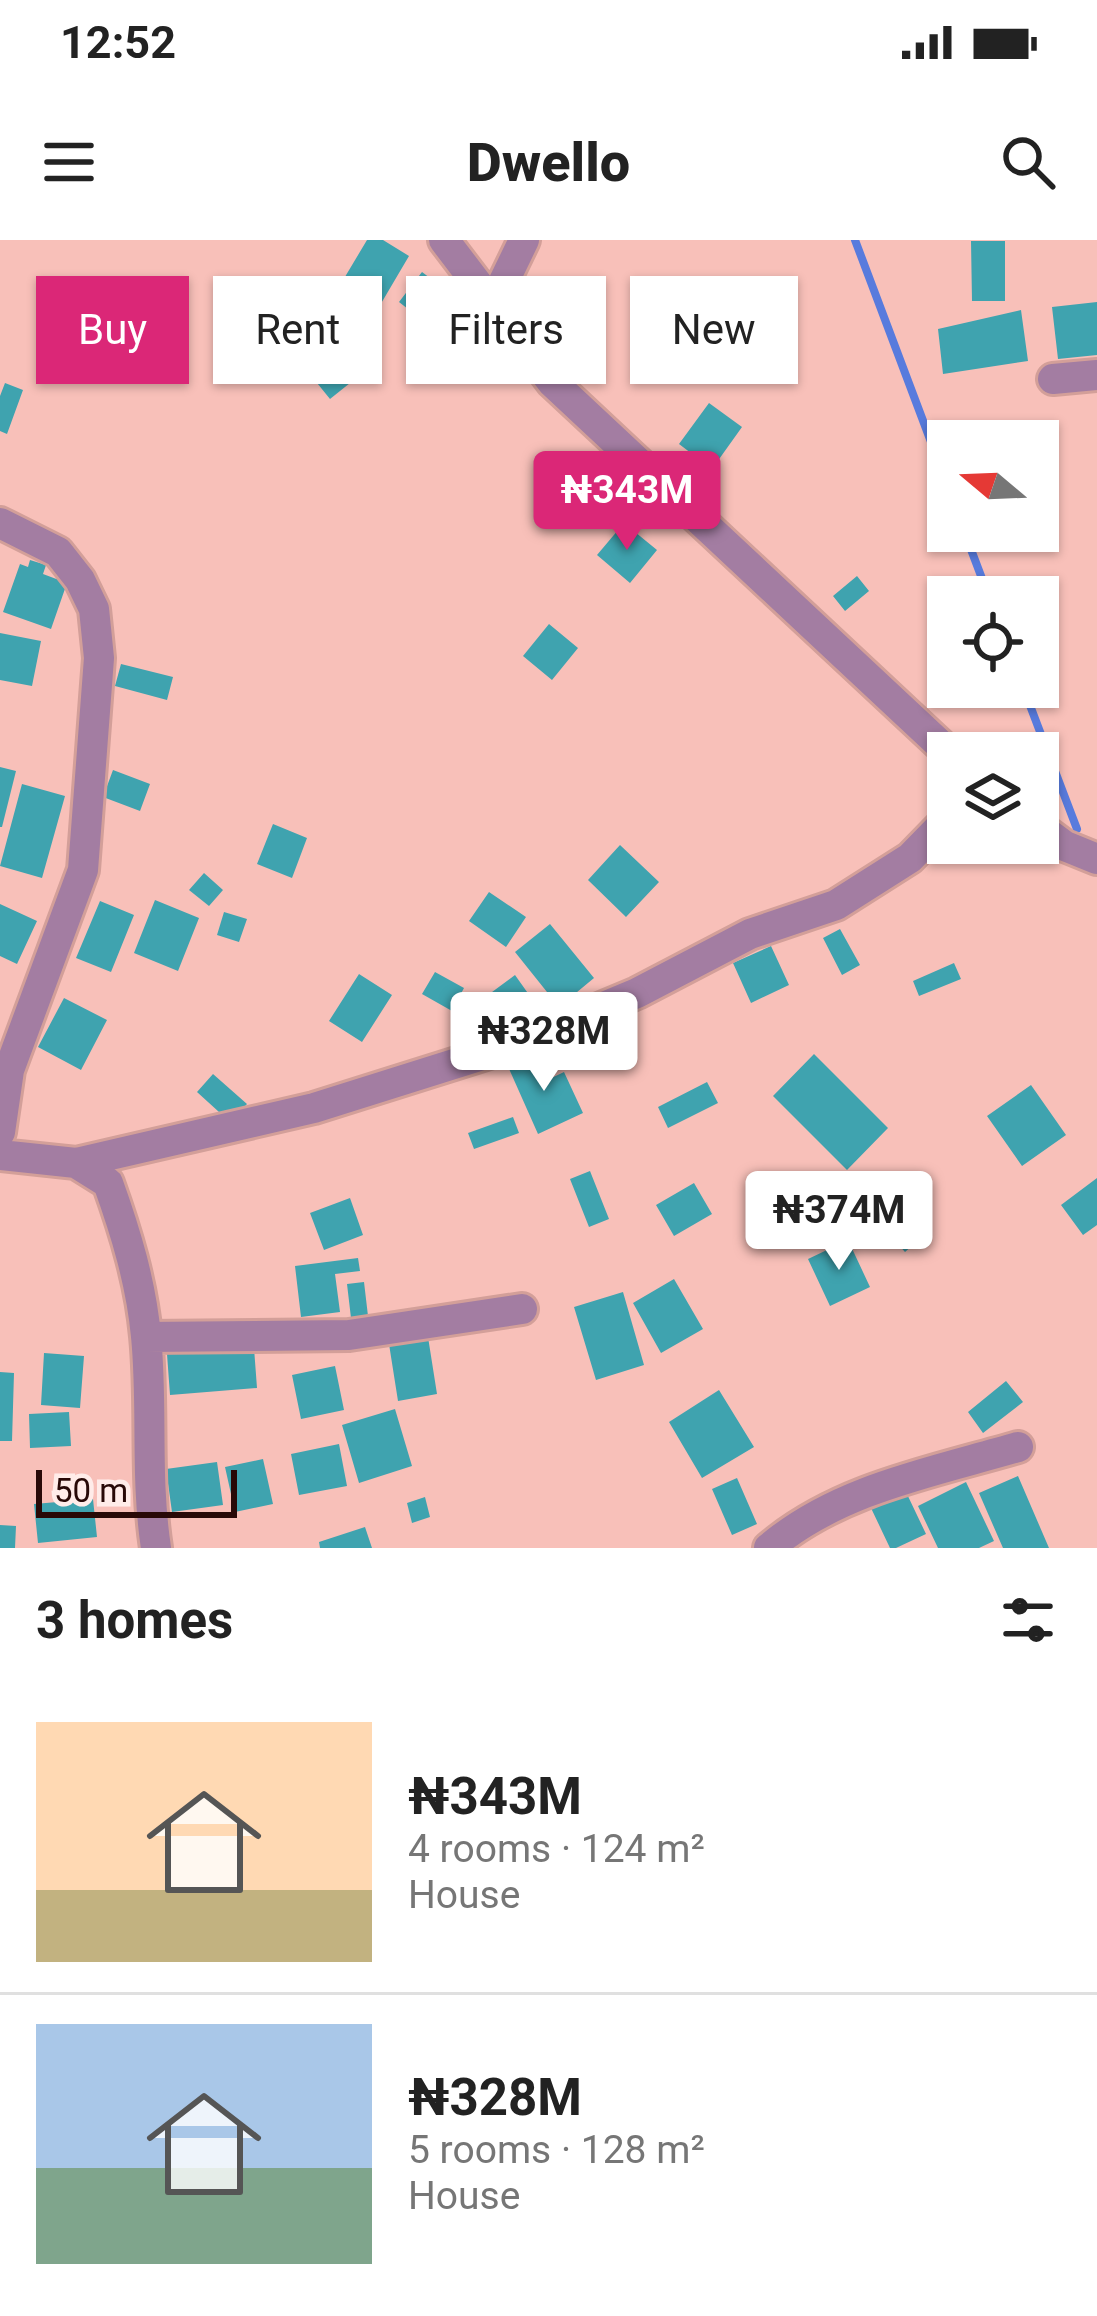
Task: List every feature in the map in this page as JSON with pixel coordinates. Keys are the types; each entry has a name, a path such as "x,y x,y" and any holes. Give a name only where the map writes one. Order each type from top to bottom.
{"street":[{"path":"444,240 472,276"},
{"path":"507,276 524,240"},
{"path":"1053,379 1097,375"},
{"path":"554,384 927,732"},
{"path":"0,523 58,552 80,580 94,609 99,658 83,870 9,1070 0,1132"},
{"path":"0,1155 76,1163 314,1108 508,1047 637,993 750,934 836,904 910,858 927,841"},
{"path":"1059,842 1097,859"},
{"path":"76,1163 108,1183 133,1262 146,1337 148,1490 156,1548"},
{"path":"146,1337 349,1335 522,1309"},
{"path":"769,1548 790,1530 848,1498 1018,1447"}],"building":[{"path":"367,240 383,240 409,256 382,302 382,276 346,276"},
{"path":"971,241 1005,241 1005,301 972,301"},
{"path":"1097,302 1097,355 1058,359 1052,307"},
{"path":"1021,310 1028,361 943,374 938,329"},
{"path":"5,383 23,390 7,434 0,431 0,396"},
{"path":"318,384 349,384 330,399"},
{"path":"709,403 742,427 712,469 679,444"},
{"path":"624,523 657,550 630,583 597,555"},
{"path":"30,560 46,565 43,574 67,583 51,629 3,612 20,564 28,567"},
{"path":"857,576 869,591 845,611 833,596"},
{"path":"549,624 578,648 552,680 523,656"},
{"path":"0,633 41,641 32,686 0,680"},
{"path":"121,664 173,677 167,700 115,686"},
{"path":"0,767 16,771 2,827 0,827"},
{"path":"113,770 150,784 140,811 103,797"},
{"path":"22,784 65,796 42,878 0,866"},
{"path":"273,824 307,838 292,878 257,864"},
{"path":"620,845 659,882 626,917 588,880"},
{"path":"204,873 223,890 209,906 189,890"},
{"path":"489,892 526,917 506,947 469,921"},
{"path":"155,900 199,918 178,971 134,953"},
{"path":"100,901 134,915 111,972 76,958"},
{"path":"0,904 37,921 17,964 0,956"},
{"path":"224,912 247,919 239,942 217,935"},
{"path":"550,924 594,978 559,1007 515,952"},
{"path":"840,929 860,965 842,975 823,938"},
{"path":"771,946 789,985 751,1003 733,963"},
{"path":"954,963 961,979 919,996 913,981"},
{"path":"435,972 464,988 452,1011 422,994"},
{"path":"359,974 392,995 362,1042 329,1021"},
{"path":"515,975 537,1006 491,1040 469,1009"},
{"path":"64,998 107,1020 81,1070 38,1047"},
{"path":"529,1051 543,1082 564,1072 583,1113 538,1134 506,1062"},
{"path":"814,1054 888,1128 847,1170 773,1096"},
{"path":"213,1074 247,1104 230,1122 197,1092"},
{"path":"707,1082 718,1103 668,1128 658,1107"},
{"path":"1031,1085 1066,1135 1022,1166 987,1116"},
{"path":"513,1117 519,1133 474,1149 468,1133"},
{"path":"590,1171 609,1219 589,1227 570,1179"},
{"path":"810,1178 817,1192 766,1215 760,1202"},
{"path":"1097,1178 1097,1225 1083,1235 1061,1205"},
{"path":"694,1183 712,1214 674,1236 656,1205"},
{"path":"350,1198 363,1235 324,1250 310,1213"},
{"path":"895,1208 922,1237 905,1252 879,1223"},
{"path":"848,1240 870,1287 830,1306 808,1259"},
{"path":"358,1258 360,1271 335,1274 340,1312 301,1317 295,1266"},
{"path":"674,1279 703,1329 661,1353 633,1303"},
{"path":"364,1282 368,1316 351,1318 347,1284"},
{"path":"623,1292 644,1365 596,1380 574,1307"},
{"path":"428,1337 437,1394 398,1401 389,1344"},
{"path":"254,1348 257,1388 170,1395 167,1354"},
{"path":"44,1353 84,1356 80,1408 41,1405"},
{"path":"335,1366 344,1410 301,1419 292,1375"},
{"path":"0,1372 14,1373 12,1441 0,1441"},
{"path":"1006,1381 1023,1402 983,1433 968,1412"},
{"path":"719,1390 754,1447 702,1478 669,1422"},
{"path":"395,1409 412,1466 359,1483 342,1425"},
{"path":"69,1412 71,1446 30,1448 29,1414"},
{"path":"339,1444 347,1486 299,1495 291,1454"},
{"path":"263,1459 273,1504 235,1512 225,1467"},
{"path":"217,1462 223,1505 172,1512 166,1469"},
{"path":"1018,1476 1049,1548 1003,1548 979,1493"},
{"path":"737,1478 757,1524 732,1535 712,1489"},
{"path":"966,1482 994,1541 979,1548 938,1548 918,1506"},
{"path":"906,1492 926,1534 890,1548 871,1508"},
{"path":"425,1497 430,1517 412,1523 407,1503"},
{"path":"93,1499 97,1537 38,1543 34,1504"},
{"path":"0,1525 16,1526 15,1548 0,1548"},
{"path":"365,1527 372,1548 320,1548 319,1542"}],"waterway":[{"path":"855,240 927,431"},
{"path":"972,552 981,576"},
{"path":"1031,708 1077,829"}]}
